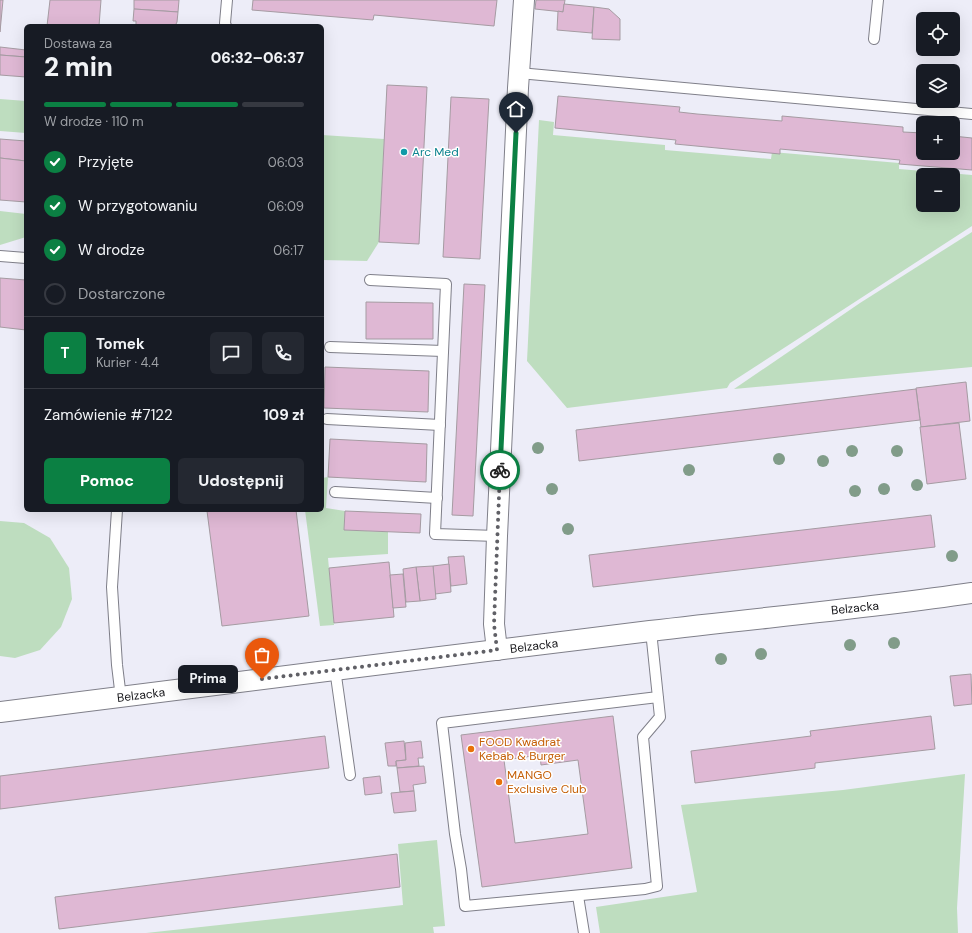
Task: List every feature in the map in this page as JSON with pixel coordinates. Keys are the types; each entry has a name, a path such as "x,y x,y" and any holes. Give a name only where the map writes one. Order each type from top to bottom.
{"street":[{"path":"497,650 494,624 497,536 519,73 524,0"},
{"name":"Belzacka","path":"0,712 121,698 335,669 918,601 972,592"}],"lane":[{"path":"225,24 227,0"},
{"path":"874,39 878,0"},
{"path":"519,73 972,114"},
{"path":"0,256 24,258"},
{"path":"370,280 446,284 436,534 497,536"},
{"path":"330,347 443,351"},
{"path":"327,419 440,425"},
{"path":"335,492 437,498"},
{"path":"117,512 112,587 117,665 121,698"},
{"path":"651,631 658,696 660,717 642,737 657,886 645,889 466,906 455,834 442,723 658,696"},
{"path":"335,669 350,775"},
{"path":"578,896 584,933"}],"green space":[{"path":"0,99 24,101 24,133 0,131"},
{"path":"539,120 554,122 553,135 665,145 665,150 771,159 772,152 899,163 899,169 916,170 916,212 960,212 960,174 972,175 972,226 730,383 727,388 567,408 527,361"},
{"path":"324,135 384,139 379,242 367,261 324,260"},
{"path":"0,211 24,214 24,238 0,245"},
{"path":"972,232 972,367 734,389 860,303"},
{"path":"328,477 326,508 345,511 344,530 388,532 388,554 328,558 334,625 320,626 305,512 324,512 324,478"},
{"path":"0,521 24,523 50,538 69,568 72,599 61,627 40,650 15,658 0,656"},
{"path":"965,774 957,908 958,933 600,933 596,907 697,892 681,805 843,790"},
{"path":"437,840 445,926 433,927 434,933 146,933 403,905 398,844"}],"building":[{"path":"0,0 3,0 0,32"},
{"path":"50,0 101,0 99,24 47,24"},
{"path":"134,0 179,0 178,12 134,9"},
{"path":"253,0 497,0 494,26 374,15 373,20 252,10"},
{"path":"536,0 565,0 563,12 535,9"},
{"path":"564,4 594,7 592,33 557,30 558,11 563,12"},
{"path":"594,7 609,9 620,19 620,40 592,39"},
{"path":"134,9 178,12 176,24 136,24 136,21 133,21"},
{"path":"0,47 24,50 24,57 0,55"},
{"path":"0,55 24,57 24,77 0,75"},
{"name":"Arc Med","path":"387,85 427,87 419,244 379,242"},
{"path":"558,96 680,107 679,112 697,114 782,121 782,116 903,127 903,132 916,133 916,160 960,160 960,137 972,138 972,170 899,164 900,160 780,149 780,154 675,144 676,140 555,128"},
{"path":"451,97 489,99 480,259 443,257"},
{"path":"0,139 24,141 24,161 0,158"},
{"path":"0,158 24,161 24,202 0,200"},
{"path":"0,278 24,280 24,330 0,327"},
{"path":"464,284 485,285 473,516 452,515"},
{"path":"366,302 433,303 433,339 366,339"},
{"path":"325,367 429,371 428,412 324,408"},
{"path":"966,382 970,421 921,427 916,388"},
{"path":"916,389 920,420 579,461 576,430"},
{"path":"959,423 966,479 927,484 920,427"},
{"path":"330,439 427,444 426,482 328,477"},
{"path":"345,511 421,514 420,533 344,530"},
{"path":"207,512 296,512 309,616 222,626"},
{"path":"931,515 935,547 593,587 589,555"},
{"path":"464,556 467,584 451,586 448,557"},
{"path":"389,562 394,617 334,623 329,568"},
{"path":"449,564 451,592 435,594 433,566"},
{"path":"433,566 436,599 420,601 416,567"},
{"path":"416,567 420,601 406,602 403,569"},
{"path":"403,574 406,607 393,608 390,575"},
{"path":"971,674 972,704 954,706 950,676"},
{"path":"613,716 632,868 482,887 461,735","holes":["540,755 541,765 578,760 588,834 515,843 504,760"]},
{"path":"931,716 935,749 815,763 815,768 695,783 691,751 811,736 810,731"},
{"path":"325,736 329,768 0,809 0,776"},
{"path":"404,741 406,760 396,761 396,766 388,766 385,743"},
{"path":"421,741 423,758 418,758 419,766 397,768 396,761 406,760 405,743"},
{"path":"424,766 426,783 413,785 414,791 400,792 397,768"},
{"path":"380,776 382,793 365,795 363,778"},
{"path":"414,791 416,811 394,813 391,793"},
{"path":"397,854 400,887 59,929 55,897"}],"way so far":[{"path":"262,679 497,650 494,624 500,470"}],"place":[{"name":"Arc Med","path":"404,152"},
{"name":"Prima","path":"262,679"},
{"name":"FOOD Kwadrat Kebab & Burger","path":"471,749"},
{"name":"MANGO Exclusive Club","path":"499,782"}],"route":[{"path":"500,470 516,133"}]}
